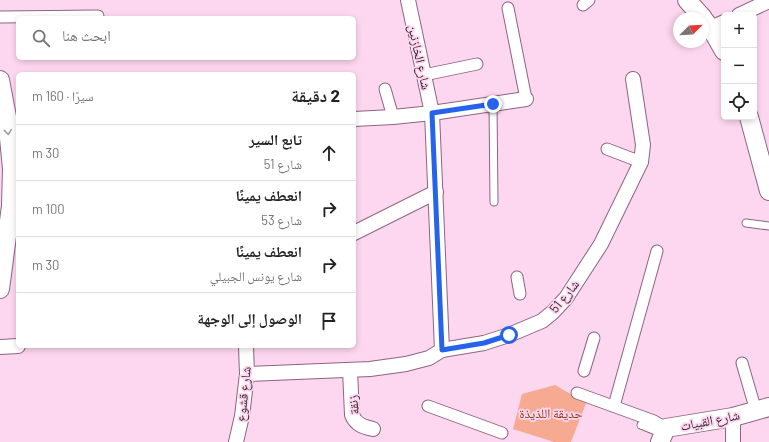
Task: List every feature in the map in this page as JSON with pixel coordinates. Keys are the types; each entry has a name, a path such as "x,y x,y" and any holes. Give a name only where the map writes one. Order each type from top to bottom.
{"street":[{"name":"شارع الخازنين","path":"408,0 432,113 442,350"},
{"path":"687,0 710,22 723,48"},
{"path":"745,12 769,0"},
{"path":"356,119 432,113 526,99 508,8"},
{"path":"0,17 16,17"},
{"path":"424,75 477,64"},
{"name":"شارع 51","path":"247,374 370,369 414,363 428,358 442,350 484,343 509,335 537,323 553,312 566,298 601,244 641,162 643,144 633,79"},
{"path":"0,80 15,168 6,207 0,289"},
{"path":"385,89 393,117"},
{"path":"750,120 769,191"},
{"path":"607,149 641,162"},
{"path":"356,232 436,192"},
{"path":"614,406 657,251"},
{"path":"517,276 520,294"},
{"path":"584,370 594,338"},
{"path":"0,347 16,346"},
{"name":"شارع قشوع","path":"236,442 242,416 247,374 246,348"},
{"path":"742,363 762,409"},
{"name":"زنقة","path":"350,370 352,415 354,420 360,425 373,429"},
{"path":"577,393 654,420 663,435"},
{"path":"428,406 502,433"},
{"name":"شارع القبيات","path":"663,435 762,409"},
{"path":"733,417 733,442"}],"lane":[{"path":"493,104 494,202"},
{"path":"746,223 769,226"},
{"path":"641,425 663,435"}],"green space":[{"name":"حديقة اللذيذة","path":"555,385 586,403 571,442 554,442 513,429 522,394"}],"route":[{"path":"493,104 432,113 442,350 484,343 509,335"}]}
